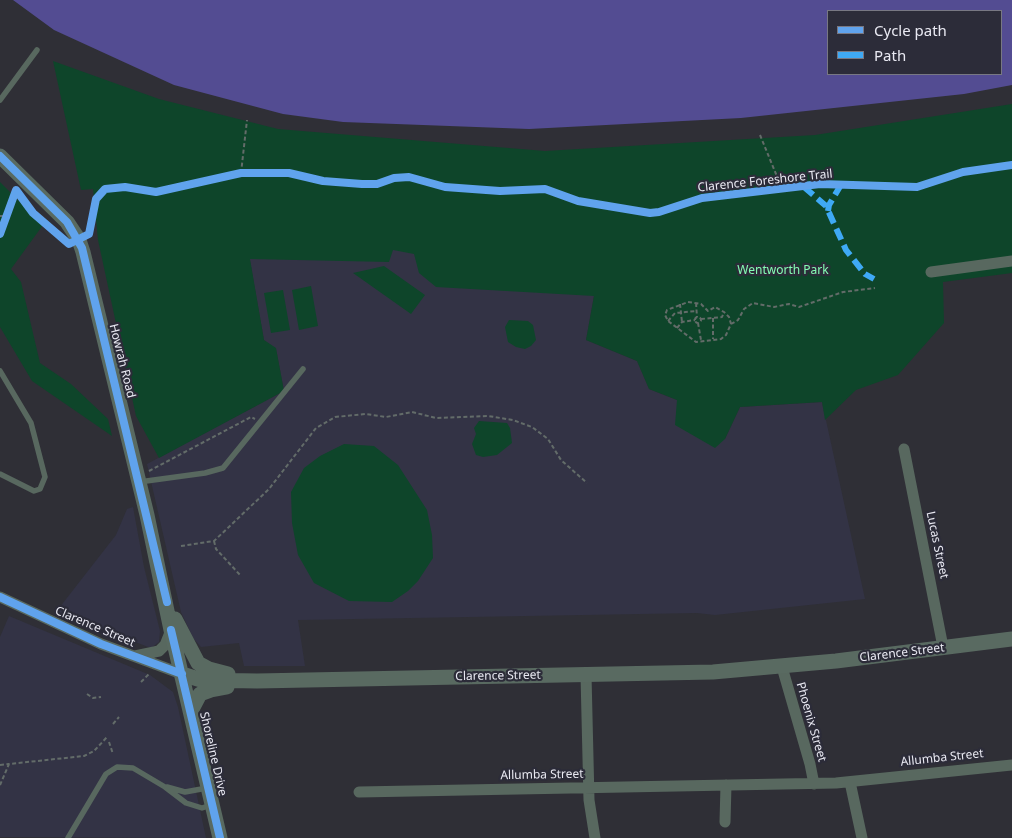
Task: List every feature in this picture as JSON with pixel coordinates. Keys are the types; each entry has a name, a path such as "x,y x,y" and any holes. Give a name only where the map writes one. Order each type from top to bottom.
{"main road":[{"name":"Howrah Road","path":"0,156 67,222 79,240 142,477 171,630 182,674"},
{"path":"166,602 192,654 202,665 213,671 258,681"},
{"name":"Clarence Street","path":"182,674 201,680 258,681 712,672 782,667 1012,639"},
{"name":"Shoreline Drive","path":"182,674 220,838"},
{"path":"191,711 197,698 202,693 258,681"}],"street":[{"path":"931,272 1012,261"},
{"name":"Lucas Street","path":"904,449 943,648"},
{"name":"Clarence Street","path":"0,597 101,644 182,674"},
{"path":"134,656 160,651 165,645 171,630"},
{"name":"Phoenix Street","path":"782,667 814,784"},
{"path":"586,674 588,788 595,838"},
{"name":"Allumba Street","path":"359,792 814,784 1012,765"},
{"path":"850,782 862,838"},
{"path":"725,822 726,785"}],"lane":[{"path":"0,100 37,50"},
{"path":"142,477 205,473 223,468 303,369"},
{"path":"0,371 31,423 45,477 40,489 34,491 0,474"},
{"path":"68,838 106,774 112,768 128,766 165,787 186,803 202,808 213,805"},
{"path":"165,787 185,792 209,788"}],"path":[{"path":"240,173 247,120"},
{"path":"760,135 776,174 778,191"},
{"path":"2,225 2,216 8,208"},
{"path":"731,324 729,317 724,312 715,307 708,311 696,302 680,304 667,310 665,315 668,321 691,340 713,339 726,335 731,324 738,320 744,309 753,303 770,306 789,304 799,307 844,292 875,288"},
{"path":"677,328 682,322 695,320 697,317 696,302"},
{"path":"680,304 682,322"},
{"path":"668,321 675,314 696,311"},
{"path":"697,317 701,319 722,317 724,312"},
{"path":"713,318 713,339"},
{"path":"698,323 701,319"},
{"path":"695,320 698,323 701,340"},
{"path":"181,546 214,541 269,489 316,428 335,417 366,414 386,417 412,412 436,418 488,416 513,420 532,427 548,439 562,460 587,483"},
{"path":"142,477 251,417 262,422"},
{"path":"214,541 216,549 241,576"},
{"path":"141,682 149,674"},
{"path":"87,694 93,698 101,697"},
{"path":"113,724 119,716"},
{"path":"0,765 84,756 94,751 108,736"},
{"path":"109,742 113,754"},
{"path":"0,785 9,764"}],"shaded area":[{"path":"13,0 1012,0 1012,85 964,94 741,118 529,129 343,122 283,114 174,85 54,30"},
{"path":"609,211 586,340 637,361 649,389 677,400 725,439 740,407 822,402 865,599 715,615 697,613 298,620 305,666 244,666 239,643 201,647 193,638 181,612 147,464 284,391 276,349 264,340 248,250"},
{"path":"133,507 144,567 160,631 159,642 151,648 56,612 116,535 127,509"},
{"path":"9,616 150,675 173,692 178,707 206,838 0,837 0,637"}],"green space":[{"name":"Wentworth Park","path":"53,61 159,99 278,129 545,151 815,135 1012,104 1012,273 943,282 944,323 898,375 856,390 825,420 822,402 740,407 725,439 715,448 675,425 677,400 649,389 637,361 586,340 594,296 436,287 419,273 414,254 393,250 389,262 250,259 264,340 276,348 284,391 159,458 136,416 98,240 93,189 81,190"},
{"path":"0,182 43,225 11,269 21,282 40,363 71,384 108,419 112,436 32,381 0,327"},
{"path":"384,266 425,295 411,314 353,273"},
{"path":"311,286 318,326 299,330 292,290"},
{"path":"283,290 290,330 271,333 264,293"},
{"path":"509,320 528,321 533,325 536,340 531,346 525,349 516,347 508,342 505,327"},
{"path":"479,421 507,423 510,428 512,443 497,455 483,457 476,455 472,444 476,434 474,428"},
{"path":"344,444 374,446 398,465 427,510 432,535 433,558 418,581 392,602 349,601 314,583 298,555 292,523 291,492 304,468 320,456"}],"marked path":[{"path":"828,211 829,205 842,183"},
{"path":"804,187 826,206 846,250 865,274 874,279"}],"cycle path":[{"path":"0,156 67,222 82,248 167,602"},
{"name":"Clarence Foreshore Trail","path":"0,234 16,190 33,213 69,244 89,234 96,199 105,189 125,187 156,192 241,173 289,173 323,181 362,184 377,184 394,178 409,177 445,187 500,191 545,189 578,201 650,213 659,212 702,198 820,184 917,187 963,172 1012,165"},
{"path":"0,597 101,644 182,674"},
{"path":"171,630 220,838"}]}
